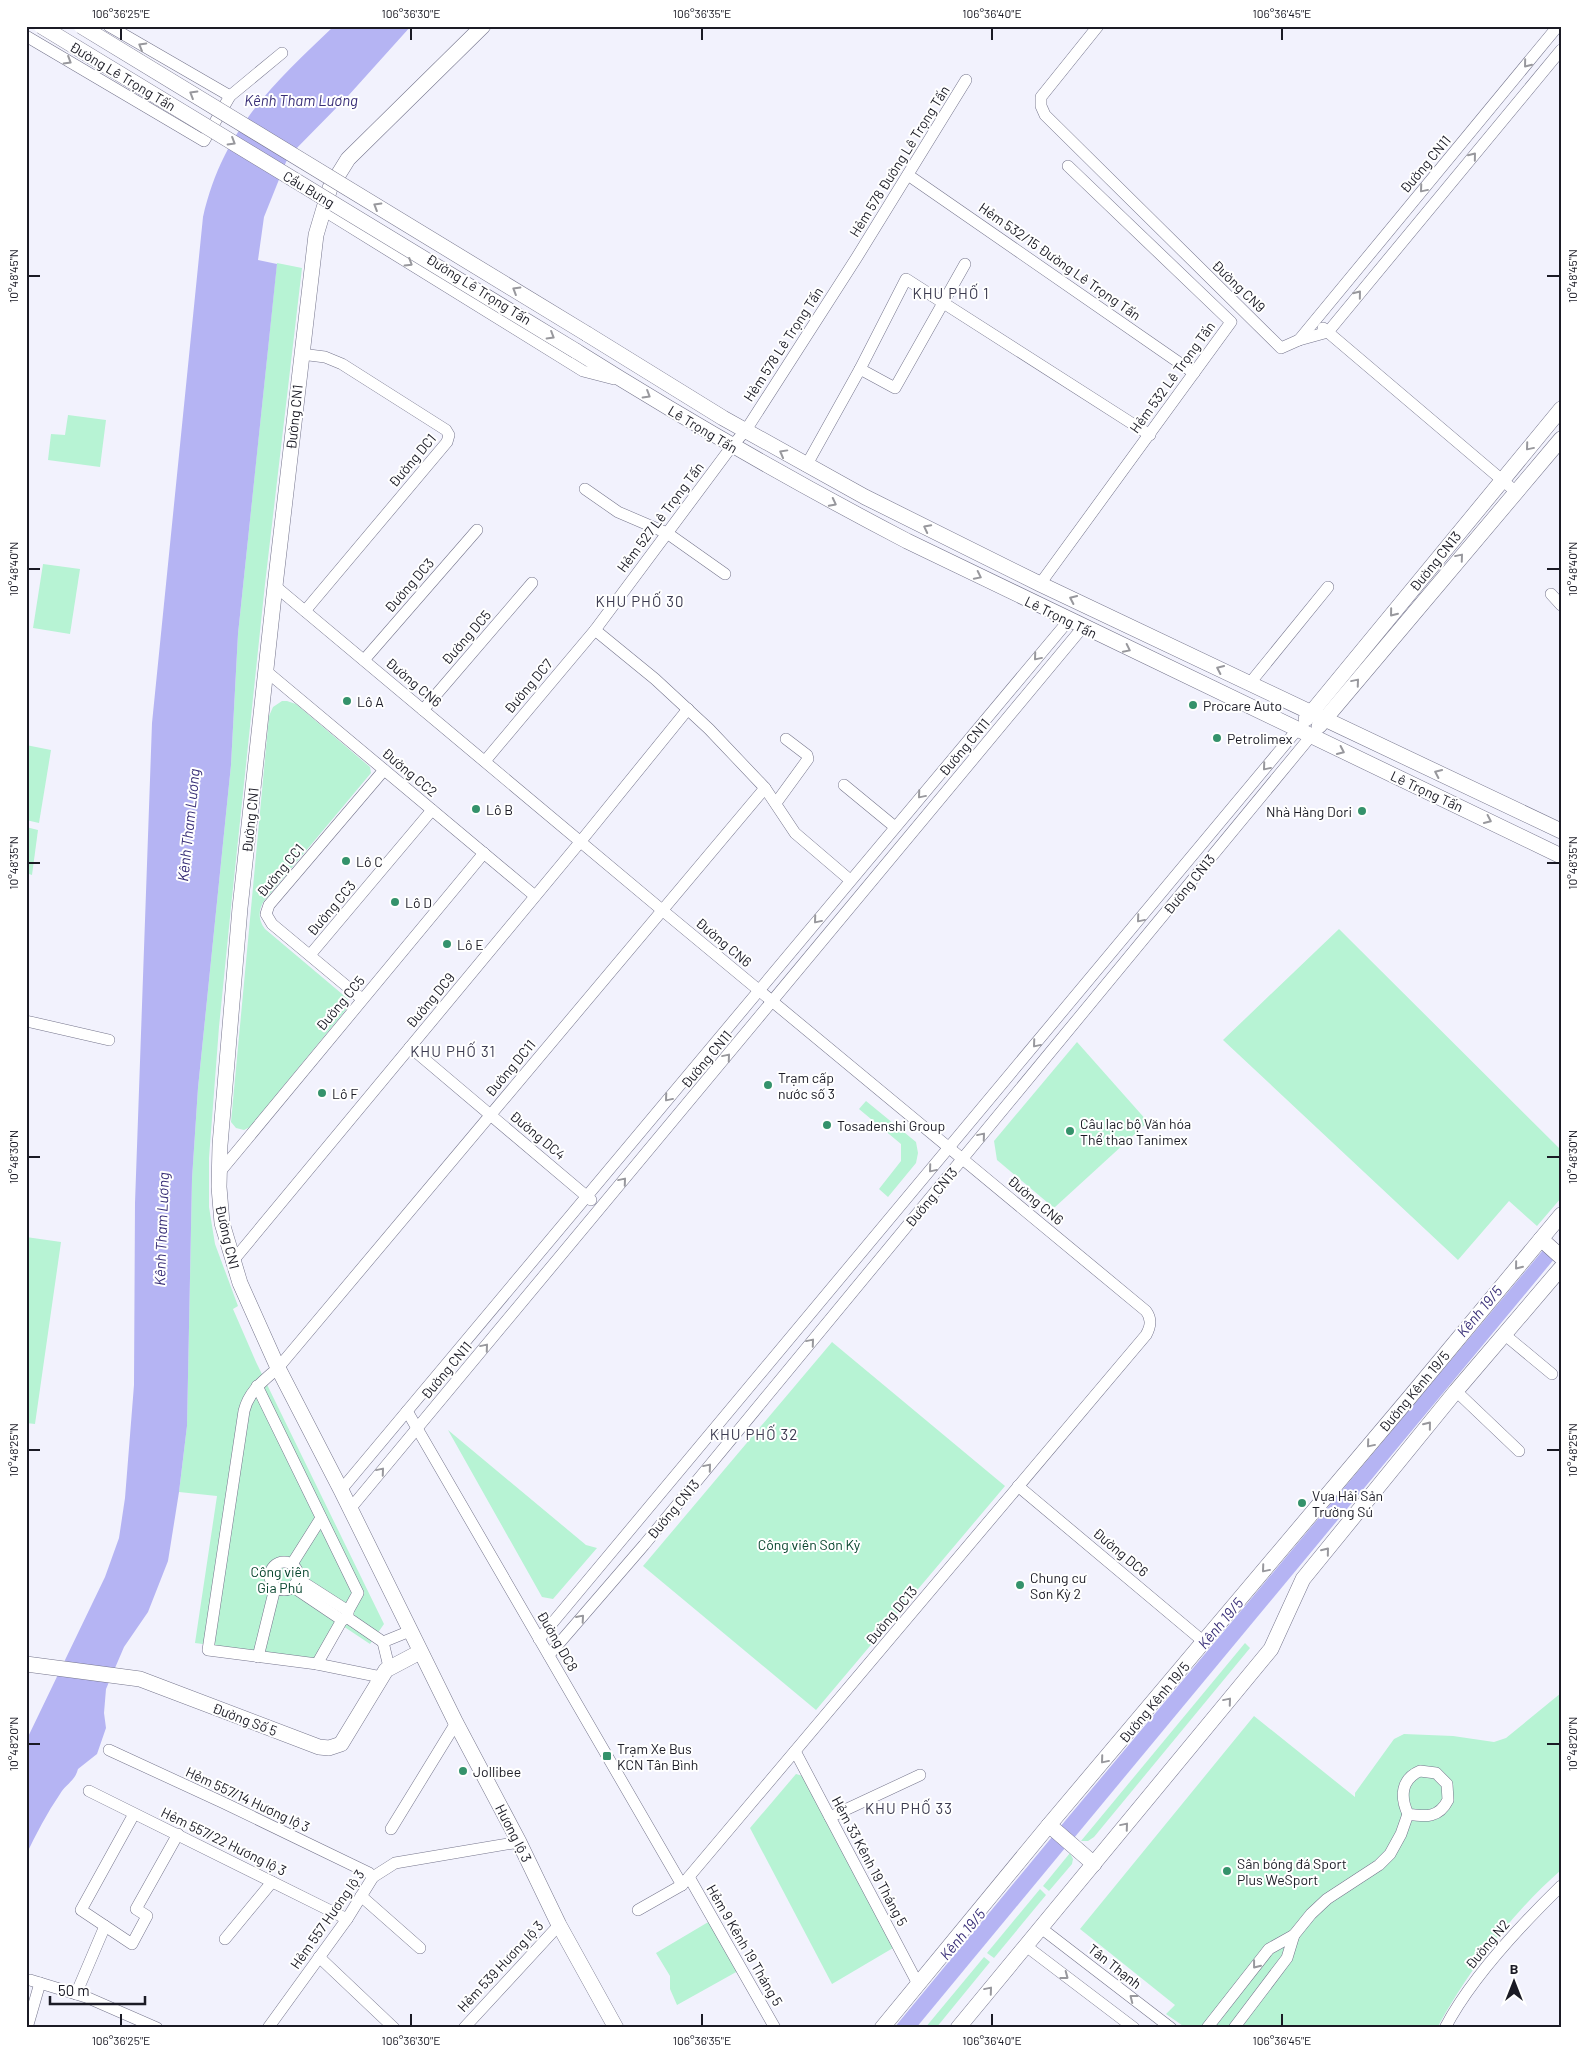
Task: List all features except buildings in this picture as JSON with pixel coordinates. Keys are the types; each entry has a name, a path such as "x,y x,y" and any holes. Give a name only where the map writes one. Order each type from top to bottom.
{"street":[{"name":"Cầu Bưng","path":"41,26 576,351"},
{"name":"Cầu Bưng","path":"81,26 587,334"},
{"path":"109,26 230,96 282,53"},
{"name":"Đường CN1","path":"411,1634 341,1490 278,1368 232,1262 222,1223 219,1173 226,1062 238,937 275,586 315,244 323,210 335,178 351,155 484,26"},
{"name":"Đường CN9","path":"1098,26 1041,97 1041,106 1045,115 1281,348 1299,340 1328,332"},
{"name":"Đường CN11","path":"1299,340 1558,26"},
{"name":"Đường Lê Trọng Tấn","path":"26,36 204,141 230,96"},
{"path":"1328,332 1561,50"},
{"name":"Hẻm 578 Đường Lê Trọng Tấn","path":"857,256 966,80"},
{"name":"Hẻm 532 Lê Trọng Tấn","path":"1040,584 1150,435 1230,322 1068,166"},
{"name":"Hẻm 532/15 Đường Lê Trọng Tấn","path":"908,174 1194,373"},
{"name":"Đường Lê Trọng Tấn","path":"323,210 583,371 625,382"},
{"name":"Hẻm 578 Lê Trọng Tấn","path":"732,446 746,430 857,256"},
{"path":"860,369 895,388 965,264"},
{"path":"806,466 860,369 906,279 1150,435"},
{"path":"1314,321 1515,491"},
{"name":"Lê Trọng Tấn","path":"587,334 690,399 806,466 927,528 1040,584 1561,831"},
{"name":"Lê Trọng Tấn","path":"576,351 732,446 820,496 907,541 1561,856"},
{"name":"Đường DC1","path":"301,354 325,357 342,364 446,430 449,435 447,442 305,610"},
{"name":"Đường CN13","path":"1318,716 1463,526 1561,409"},
{"name":"Đường CN13","path":"1318,716 1561,438"},
{"name":"Hẻm 527 Lê Trọng Tấn","path":"595,630 732,446"},
{"path":"584,489 618,512 667,533 725,574"},
{"path":"1463,526 1477,536"},
{"name":"Đường DC3","path":"364,660 477,530"},
{"name":"Đường DC5","path":"423,710 532,583"},
{"name":"Đường CN6","path":"275,586 758,990 1146,1311 1150,1322"},
{"path":"1250,683 1328,587"},
{"path":"1551,594 1561,605"},
{"name":"Đường CN11","path":"341,1490 1069,620"},
{"name":"Đường CN11","path":"350,1509 1083,627"},
{"path":"595,630 688,709 766,788 795,834 850,880"},
{"name":"Đường DC7","path":"485,761 595,630"},
{"name":"Đường CC2","path":"266,671 535,896"},
{"name":"Đường DC9","path":"232,1262 581,842 688,709"},
{"path":"1304,733 1318,716"},
{"name":"Đường CN13","path":"539,1639 1156,899 1304,733"},
{"name":"Đường CN13","path":"549,1655 650,1537 1168,910 1304,733"},
{"path":"776,803 808,759 807,755 786,739"},
{"name":"Đường CC1","path":"362,999 272,924 266,914 267,909 384,770"},
{"path":"844,785 895,827"},
{"name":"Đường DC11","path":"257,1386 278,1368 766,788"},
{"name":"Đường CC3","path":"310,955 432,810"},
{"name":"Đường CC5","path":"219,1173 484,853"},
{"path":"1156,899 1168,910"},
{"path":"26,1021 109,1040"},
{"name":"Đường DC4","path":"410,1047 600,1208"},
{"name":"Đường Kênh 19/5","path":"958,2028 1271,1649 1303,1579 1456,1391 1505,1335 1553,1252 1561,1214"},
{"name":"Đường Kênh 19/5","path":"882,2028 1053,1829 1204,1642 1553,1252"},
{"name":"Đường DC13","path":"638,1910 686,1881 1146,1335 1150,1322"},
{"path":"1505,1335 1552,1374"},
{"path":"317,1664 358,1593 257,1386 249,1397 244,1411 208,1650 258,1657 317,1664 385,1672 420,1652"},
{"path":"1456,1391 1519,1451"},
{"name":"Đường DC8","path":"407,1411 539,1639 686,1881"},
{"name":"Đường DC6","path":"1018,1486 1204,1642"},
{"path":"292,1564 322,1518"},
{"path":"280,1562 292,1564 296,1569 295,1583 284,1591 275,1588 270,1581 271,1569 280,1562"},
{"path":"295,1583 383,1642"},
{"path":"258,1657 275,1588"},
{"path":"383,1642 411,1634"},
{"name":"Hương lộ 3","path":"411,1634 519,1842 559,1925 616,2028"},
{"path":"383,1642 385,1672"},
{"name":"Đường Số 5","path":"26,1664 140,1679 326,1748 336,1747 341,1744 385,1672"},
{"path":"391,1829 456,1723"},
{"name":"Hẻm 557/14 Hương lộ 3","path":"109,1750 224,1803 373,1877"},
{"name":"Hẻm 33 Kênh 19 Tháng 5","path":"795,1751 918,1984"},
{"path":"1207,2028 1269,1949 1294,1935 1311,1914 1327,1899 1347,1884 1379,1865 1390,1854 1401,1834 1408,1814 1403,1792 1408,1779 1420,1771 1428,1771 1442,1778 1449,1792 1445,1807 1432,1816 1408,1814"},
{"path":"830,1817 920,1774"},
{"name":"Hẻm 557/22 Hương lộ 3","path":"88,1791 347,1919"},
{"path":"134,1814 81,1910 132,1944 147,1916 136,1908 178,1834"},
{"path":"1053,1829 1094,1864"},
{"name":"Hẻm 557 Hương lộ 3","path":"268,2028 347,1919 373,1877 395,1863 519,1842"},
{"name":"Hẻm 9 Kênh 19 Tháng 5","path":"686,1881 775,2028"},
{"path":"225,1939 272,1882"},
{"name":"Đường N2","path":"1445,2028 1477,1980 1509,1940 1561,1886"},
{"path":"361,1896 420,1948"},
{"name":"Hẻm 539 Hương lộ 3","path":"464,2028 559,1925"},
{"path":"76,1994 105,1926"},
{"name":"Tân Thạnh","path":"1041,1928 1172,2028"},
{"path":"1234,2028 1287,1958 1294,1935"},
{"path":"1026,1946 1134,2028"},
{"path":"319,1957 394,2028"},
{"path":"27,2028 35,1982 76,1994 157,2028"}],"green space":[{"name":"Công viên Gia Phú","path":"277,263 302,268 265,584 219,1027 209,1158 209,1207 215,1244 238,1306 233,1309 256,1362 384,1624 370,1644 343,1626 316,1659 195,1643 217,1496 179,1492 187,1426 192,1179 198,1088 231,765 238,634"},
{"path":"68,415 106,420 100,467 48,460 51,434 65,435"},
{"path":"43,564 80,569 70,634 33,628"},
{"path":"282,701 296,704 370,767 371,773 264,901 261,908 260,919 265,929 348,999 349,1006 250,1127 244,1130 236,1128 231,1122 269,716 273,707"},
{"path":"26,745 51,750 39,823 26,820"},
{"path":"26,827 38,830 32,875 26,873"},
{"path":"1339,929 1561,1150 1561,1198 1537,1226 1509,1201 1458,1260 1223,1040"},
{"name":"Câu lạc bộ Văn hóa Thể thao Tanimex","path":"1077,1042 1148,1122 1054,1208 997,1160 994,1141"},
{"path":"866,1101 916,1142 918,1153 916,1163 888,1197 879,1189 901,1161 901,1144 859,1109"},
{"path":"26,1237 61,1242 35,1424 26,1423"},
{"name":"Công viên Sơn Kỳ","path":"832,1342 1005,1486 816,1710 643,1566"},
{"path":"448,1430 586,1545 597,1548 553,1599 542,1597"},
{"path":"1245,1643 1250,1648 1094,1837 1088,1841 1081,1841"},
{"path":"1561,1693 1561,1870 1525,1905 1492,1944 1449,2006 1437,2028 1186,2028 1166,2014 1175,2005 1080,1929 1254,1716 1355,1797 1355,1793 1394,1739 1404,1734 1453,1736 1494,1742 1506,1738"},
{"path":"796,1774 803,1776 893,1948 832,1984 750,1828"},
{"path":"1070,1853 1073,1859 1072,1864 1049,1891 1043,1886"},
{"path":"1040,1889 1046,1895 994,1958 987,1953"},
{"path":"710,1921 738,1971 677,2005 670,1989 670,1976 656,1953"},
{"path":"984,1957 990,1962 936,2028 925,2028"}],"water":[{"name":"Kênh Tham Lương","path":"334,26 411,26 348,96 288,157 264,217 258,260 277,264 238,634 231,765 198,1088 192,1179 187,1426 168,1561 148,1612 124,1647 106,1689 104,1713 106,1728 97,1754 78,1769 75,1777 62,1791 46,1816 26,1855 26,1741 105,1577 119,1538 125,1498 134,1385 135,1203 152,723 203,217 212,186 223,159 237,134 271,89"},
{"path":"1544,1249 1555,1258 1074,1838 1060,1827"},
{"path":"1052,1837 1065,1848 916,2028 894,2028"}],"place":[{"name":"Lô A","path":"347,701"},
{"name":"Procare Auto","path":"1193,705"},
{"name":"Petrolimex","path":"1217,738"},
{"name":"Lô B","path":"476,809"},
{"name":"Nhà Hàng Dori","path":"1362,811"},
{"name":"Lô C","path":"346,861"},
{"name":"Lô D","path":"395,902"},
{"name":"Lô E","path":"447,944"},
{"name":"Trạm cấp nước số 3","path":"768,1085"},
{"name":"Lô F","path":"322,1093"},
{"name":"Tosadenshi Group","path":"827,1125"},
{"name":"Câu lạc bộ Văn hóa Thể thao Tanimex","path":"1070,1131"},
{"name":"Vựa Hải Sản Trường Sú","path":"1302,1503"},
{"name":"Chung cư Sơn Kỳ 2","path":"1020,1585"},
{"name":"Trạm Xe Bus KCN Tân Bình","path":"607,1756"},
{"name":"Jollibee","path":"463,1771"},
{"name":"Sân bóng đá Sport Plus WeSport","path":"1227,1871"}],"district":[{"name":"KHU PHỐ 1","path":"951,293"},
{"name":"KHU PHỐ 30","path":"640,601"},
{"name":"KHU PHỐ 31","path":"453,1051"},
{"name":"KHU PHỐ 32","path":"754,1434"},
{"name":"KHU PHỐ 33","path":"909,1808"}],"water label":[{"name":"Kênh 19/5","path":"1479,1311"},
{"name":"Kênh 19/5","path":"1220,1623"},
{"name":"Kênh 19/5","path":"962,1934"}]}
